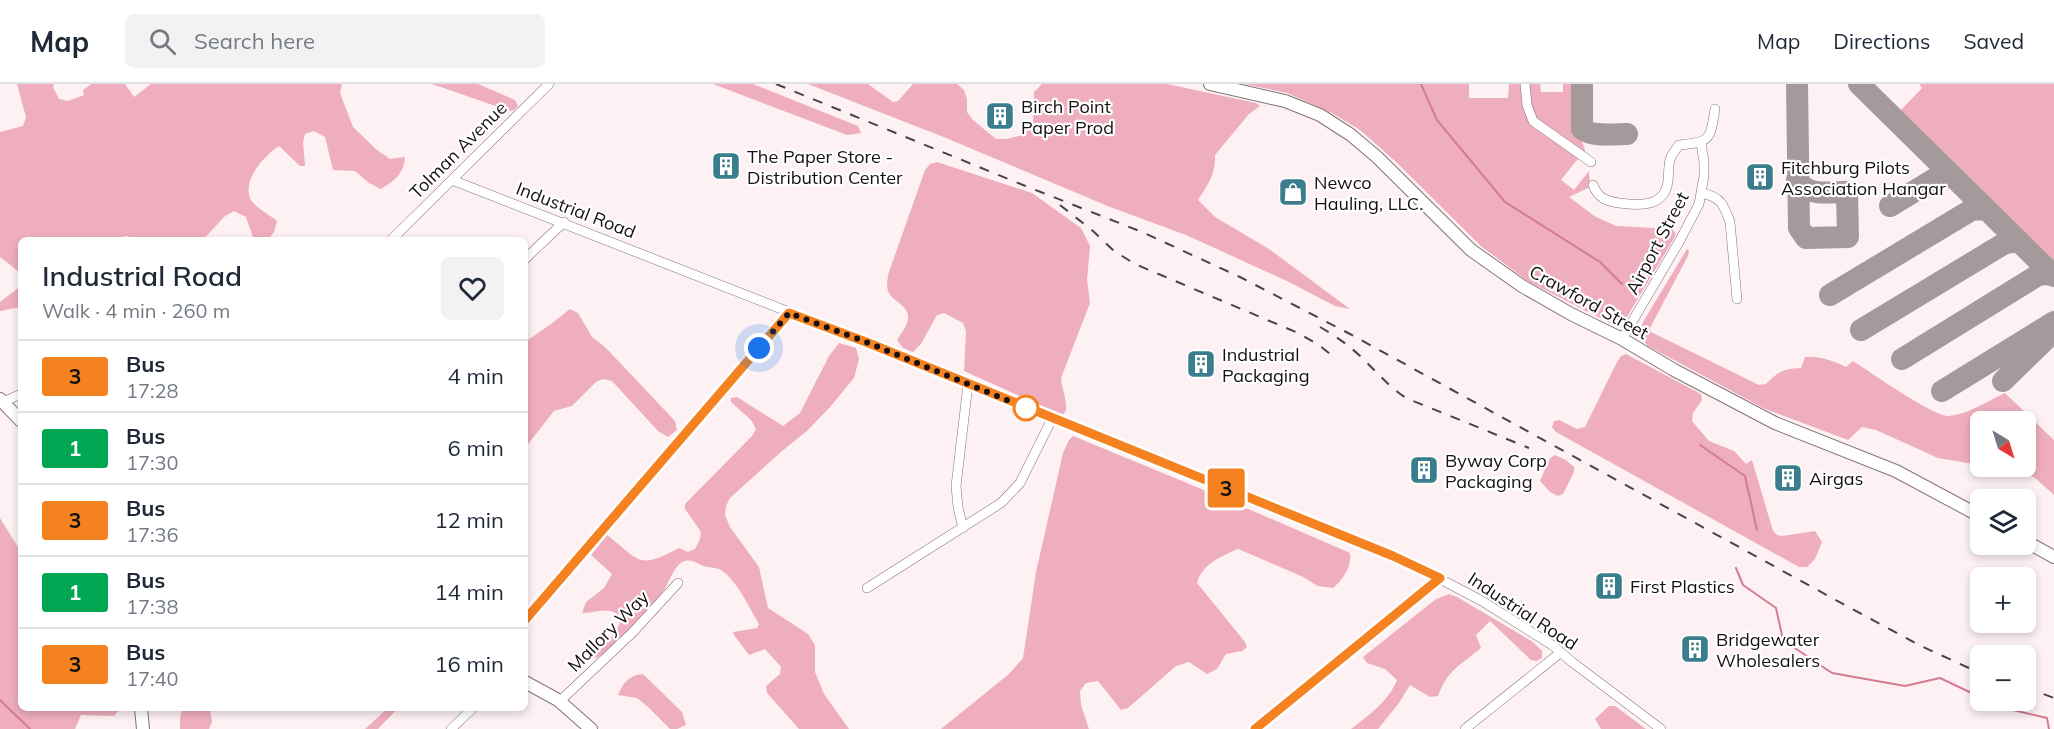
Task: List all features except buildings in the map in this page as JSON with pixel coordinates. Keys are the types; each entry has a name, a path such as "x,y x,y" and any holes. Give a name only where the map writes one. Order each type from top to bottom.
{"main road":[{"name":"Crawford Street","path":"1210,84 1285,101 1320,115 1337,125 1377,157 1455,236 1493,267 1571,314 1622,339 1674,370 1775,423 1896,471 1970,511"},
{"path":"2,400 18,418"},
{"path":"2036,547 2054,557"},
{"path":"528,684 560,701 591,729"},
{"path":"141,711 142,729"}],"street":[{"name":"Tolman Avenue","path":"394,237 549,84"},
{"path":"1525,84 1527,105 1533,121 1591,162"},
{"path":"1701,143 1711,131 1715,109"},
{"name":"Airport Street","path":"1593,186 1605,200 1651,204 1662,196 1666,189 1670,158 1679,145 1701,143 1704,162 1702,193 1692,219 1622,339"},
{"name":"Industrial Road","path":"452,180 564,222 1388,554 1440,578 1503,613 1552,645 1661,729"},
{"name":"Airport Street","path":"1702,193 1718,198 1730,222 1737,299"},
{"path":"528,256 564,222"},
{"path":"528,617 789,313"},
{"path":"963,528 956,486 968,384"},
{"path":"2,400 18,395"},
{"path":"867,588 963,528 1011,494 1029,467 1053,419"},
{"path":"1255,729 1440,578"},
{"name":"Mallory Way","path":"560,701 633,632 678,584"},
{"path":"1465,729 1560,653"},
{"path":"452,729 470,711"},
{"path":"1478,718 1480,729"}],"shaded area":[{"path":"17,84 54,84 53,87 59,99 68,101 84,95 83,90 91,84 125,84 134,97 151,84 342,84 340,93 353,127 390,159 405,157 403,168 398,176 381,189 369,183 355,171 333,170 325,137 314,131 305,134 303,142 305,166 300,166 279,146 261,162 252,177 249,185 251,200 277,221 270,237 253,237 246,217 234,211 224,217 206,237 18,237 18,271 0,257 0,132 23,126 26,117"},
{"path":"432,84 478,84 515,100 518,106 510,111"},
{"path":"713,84 753,84 858,126 861,133 847,135"},
{"path":"808,84 868,84 893,102 898,101 913,84 957,84 964,90 967,112 996,139 1022,135 1033,124 1034,92 1042,84 1167,84 1256,103 1260,106 1249,114 1215,155 1213,173 1198,200 1215,217 1269,249 1350,309 1335,306 1289,282 1186,235 1110,207 946,138"},
{"path":"1244,84 1469,84 1469,98 1508,98 1509,84 1540,84 1541,92 1563,92 1563,84 1577,84 1576,121 1586,154 1576,161 1561,180 1574,190 1589,171 1590,187 1569,197 1596,217 1616,226 1673,229 1676,235 1627,317 1622,322 1612,324 1529,282 1482,247 1396,162 1360,130 1332,113 1287,93"},
{"path":"1919,84 2054,84 2054,261 1901,110 1922,88"},
{"path":"937,162 1032,193 1081,228 1090,246 1087,280 1090,303 1061,378 1066,407 1062,415 964,371 966,331 963,323 944,313 937,315 921,344 913,352 903,348 897,340 906,325 908,314 889,293 888,275 925,170 930,164"},
{"path":"1687,249 1689,250 1688,256 1650,328 1651,332 1759,385 1766,384 1782,372 1801,368 1805,357 1826,359 1846,367 1853,361 1887,384 1941,414 1956,415 2005,393 2024,411 1970,411 1970,463 1938,458 1876,430 1862,427 1848,440 1765,409 1648,346 1642,335 1643,322"},
{"path":"18,288 18,308 0,311 0,302"},
{"path":"570,309 578,313 592,337 606,348 675,421 677,430 668,437 658,431 612,381 603,379 596,382 572,406 554,411 528,444 528,340"},
{"path":"839,343 856,348 859,359 854,378 807,431 730,498 725,515 730,527 759,567 768,608 808,634 815,645 815,672 824,694 849,729 799,729 767,693 766,686 780,674 781,667 765,649 749,655 734,635 733,632 757,628 759,624 742,595 727,574 717,568 703,566 693,561 685,561 679,565 657,601 623,639 604,654 596,658 593,656 609,640 619,626 620,620 618,614 611,611 582,613 586,602 604,588 612,574 591,555 607,535 640,560 655,559 679,548 688,552 695,549 701,532 685,509 685,504 752,436 756,429 751,420 731,402 731,398 737,397 783,426 800,413 829,356"},
{"path":"1626,354 1701,394 1702,400 1693,413 1692,421 1709,441 1734,451 1746,464 1752,460 1773,531 1782,536 1815,531 1822,542 1815,559 1807,567 1799,567 1556,432 1552,427 1554,421 1559,420 1577,429 1585,427 1616,364 1621,356"},
{"path":"2036,423 2054,440 2054,495 2034,477 2036,477"},
{"path":"1073,436 1350,553 1348,568 1333,588 1318,586 1301,576 1238,549 1208,566 1197,583 1247,647 1242,651 1226,654 1217,669 1207,674 1189,662 1176,666 1128,708 1121,710 1098,681 1086,683 1080,691 1081,705 1089,729 941,729 1009,674 1023,658 1036,572 1063,453"},
{"path":"1555,455 1574,467 1574,472 1563,494 1558,496 1550,492 1540,481 1550,458"},
{"path":"0,518 18,547 18,711 118,711 114,716 81,715 75,729 0,729"},
{"path":"1449,594 1533,642 1542,651 1542,658 1537,661 1531,660 1490,621 1476,635 1481,648 1451,673 1438,696 1430,697 1410,685 1378,729 1351,729 1389,695 1397,680 1385,669 1367,663 1363,657 1436,599"},
{"path":"643,674 682,712 686,725 670,729 637,698 618,695 627,680"},
{"path":"1609,706 1615,706 1646,729 1601,729 1595,719"},
{"path":"182,711 210,711 212,722 209,729 180,729"},
{"path":"385,711 395,711 378,729 365,729"}],"waterway":[{"path":"1421,84 1437,120 1505,202 1600,262 1622,284"},
{"path":"1700,445 1745,476 1757,530"},
{"path":"1736,568 1743,585 1776,608 1783,640 1832,673 1905,686 1940,678 1970,692"},
{"path":"0,700 30,729"},
{"path":"2017,711 2047,718 2049,729"}],"taxiway":[{"path":"1582,84 1582,129 1597,134 1627,134"},
{"path":"1797,84 1799,228 1806,238 1848,237 1847,192 1813,191 1807,189 1802,185 1797,180"},
{"path":"1859,84 2054,276"},
{"path":"1890,206 1938,177 1946,174 1952,176"},
{"path":"1830,295 1973,209 1986,210"},
{"path":"1861,330 2005,243 2019,241"},
{"path":"1902,359 2038,275 2053,275"},
{"path":"1942,391 2054,322"},
{"path":"2003,381 2047,338"}],"railway":[{"path":"776,84 1142,232 1240,277 1350,334 1865,616 1921,646 1970,668"},
{"path":"1060,205 1114,251 1135,264 1298,333 1319,345 1336,359"},
{"path":"1320,327 1350,347 1406,398 1529,448"},
{"path":"2036,691 2054,698"}],"bus line":[{"name":"3","path":"528,616 789,313 1187,472 1408,562 1440,578 1255,729"}],"place":[{"name":"Birch Point Paper Prod","path":"1000,116"},
{"name":"The Paper Store - Distribution Center","path":"726,166"},
{"name":"Fitchburg Pilots Association Hangar","path":"1760,177"},
{"name":"Newco Hauling, LLC.","path":"1293,192"},
{"name":"Industrial Packaging","path":"1201,364"},
{"name":"Byway Corp Packaging","path":"1424,470"},
{"name":"Airgas","path":"1788,478"},
{"name":"First Plastics","path":"1609,586"},
{"name":"Bridgewater Wholesalers","path":"1695,649"}],"route":[{"path":"759,348 789,313 1031,410 1026,408"}]}
